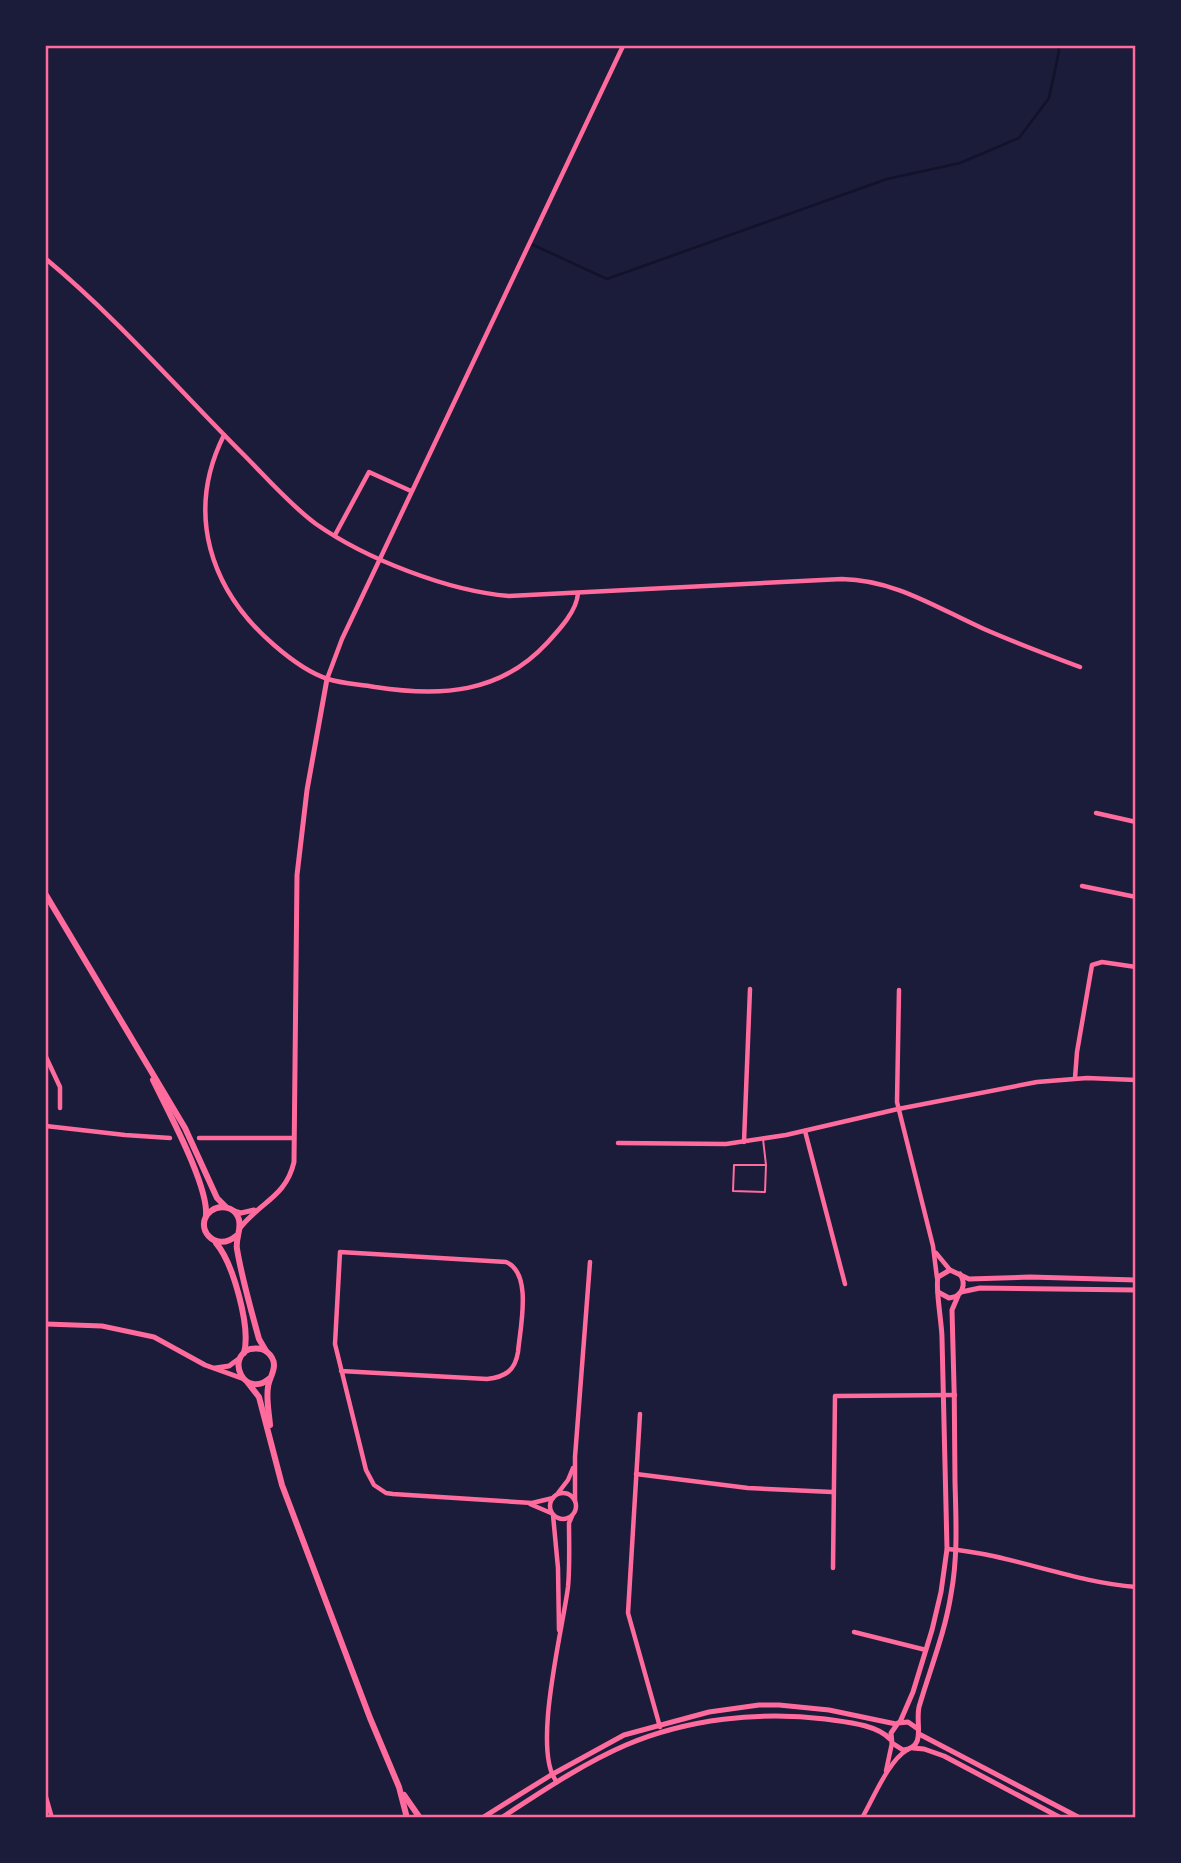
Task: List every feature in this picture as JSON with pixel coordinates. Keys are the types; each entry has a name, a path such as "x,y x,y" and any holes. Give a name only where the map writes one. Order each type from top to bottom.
{"main road":[{"path":"46,895 185,1128 217,1198 234,1211 239,1219 240,1228 236,1236 226,1242 214,1241"},
{"path":"125,1026 179,1131 202,1192 206,1233 224,1254 239,1299 247,1342 238,1369 259,1397 282,1485 370,1718 400,1787 420,1818"},
{"path":"206,1216 214,1209 226,1207"},
{"path":"236,1236 240,1264 256,1326 274,1367 267,1398 272,1444"},
{"path":"242,1356 254,1348 266,1351"},
{"path":"246,1381 260,1384 270,1378"},
{"path":"400,1787 407,1818"}],"street":[{"path":"240,1228 276,1196 289,1179 294,1162 296,885 305,802 327,679 342,639 622,46"},
{"path":"46,259 118,323 224,435 305,515 335,535 408,571 484,593 509,596 842,579 867,580 920,597 986,630 1080,667"},
{"path":"224,435 211,465 205,497 207,535 220,577 260,632 291,658 327,679 416,692 450,691 482,685 515,670 534,656 551,639 572,610 578,593"},
{"path":"335,535 369,472 411,491"},
{"path":"1096,813 1136,822"},
{"path":"1082,886 1136,897"},
{"path":"1075,1079 1092,965 1098,962 1136,967"},
{"path":"744,1142 750,989"},
{"path":"884,1779 892,1741 891,1733 904,1717 942,1592 947,1549 941,1311 933,1246 898,1109 899,990"},
{"path":"46,1057 60,1087 60,1108"},
{"path":"618,1143 744,1142 1011,1086 1075,1079 1136,1080"},
{"path":"46,1126 125,1136 170,1138"},
{"path":"805,1131 845,1284"},
{"path":"199,1138 294,1138"},
{"path":"234,1211 241,1213 260,1208"},
{"path":"933,1246 943,1264 969,1279 1030,1277 1136,1280"},
{"path":"341,1371 487,1379 503,1376 514,1367 518,1352 523,1288 520,1274 512,1264 340,1252 334,1334 341,1371 366,1470 369,1480 379,1490 399,1495 532,1503 567,1494 575,1501"},
{"path":"557,1782 551,1775 546,1742 547,1724 568,1586 569,1523 576,1508 575,1457 590,1262"},
{"path":"936,1287 941,1273 950,1270"},
{"path":"862,1818 896,1758 918,1742 919,1709 948,1610 956,1550 952,1310 964,1283 959,1274"},
{"path":"936,1287 948,1298 981,1288 1136,1290"},
{"path":"46,1324 102,1326 153,1337 212,1368 246,1381"},
{"path":"212,1368 229,1366 242,1356"},
{"path":"833,1568 835,1396 955,1395"},
{"path":"640,1414 628,1613 663,1733"},
{"path":"557,1659 559,1590 550,1505 568,1480 575,1457"},
{"path":"636,1474 748,1488 832,1492"},
{"path":"516,1502 531,1504 561,1519 572,1516"},
{"path":"947,1549 977,1552 1091,1581 1136,1587"},
{"path":"854,1632 926,1650"},
{"path":"482,1818 551,1775 624,1735 659,1724 735,1707 779,1705 829,1710 898,1723 908,1722 918,1732 1080,1818"},
{"path":"501,1818 557,1782 627,1744 736,1717 778,1715 860,1726 880,1732 899,1749 924,1749 944,1756 1061,1818"},
{"path":"46,1797 51,1818"}],"lane":[{"path":"763,1139 766,1165 765,1192 733,1191 734,1165 766,1165"}],"waterway":[{"path":"529,243 607,279 887,179 960,163 1019,138 1049,98 1058,46"}]}
